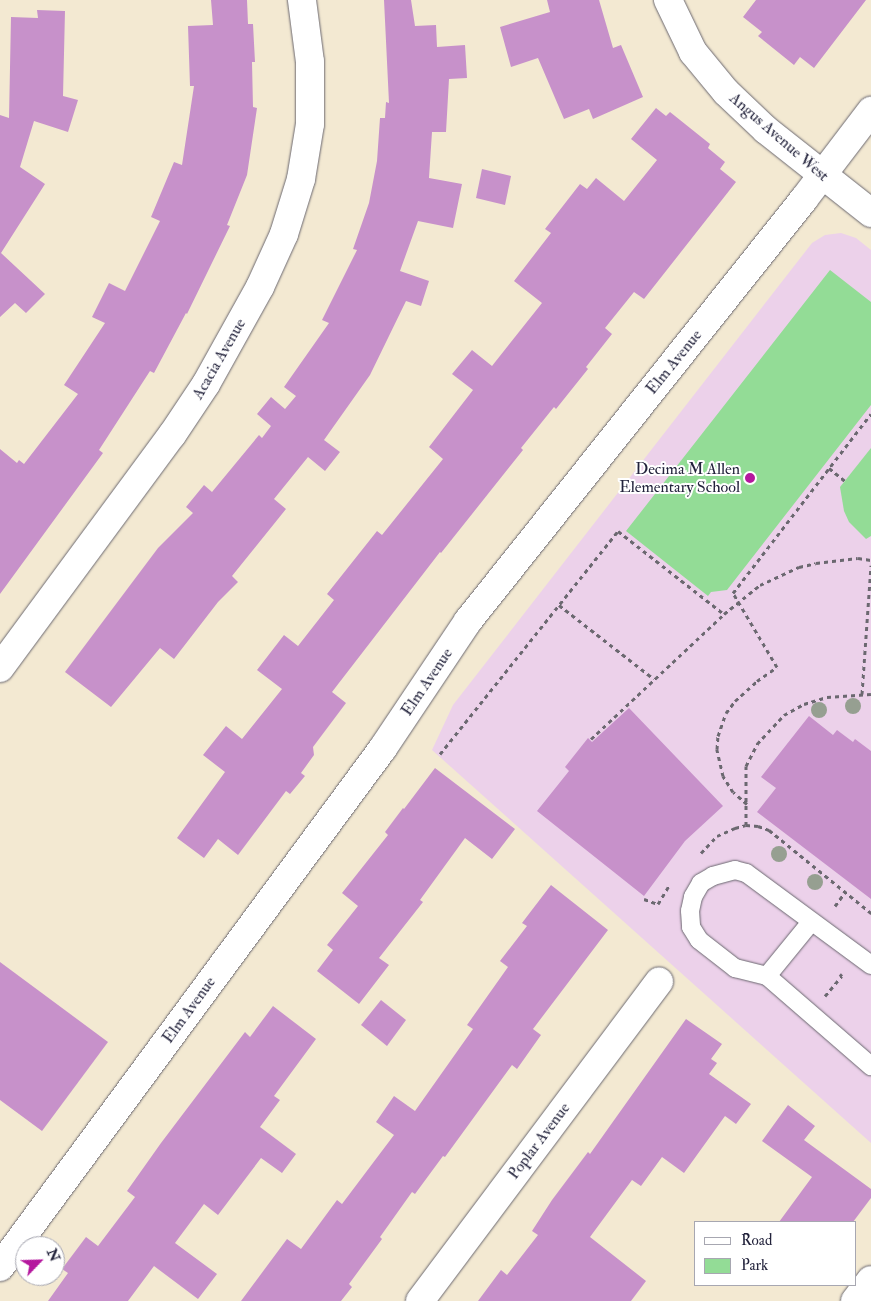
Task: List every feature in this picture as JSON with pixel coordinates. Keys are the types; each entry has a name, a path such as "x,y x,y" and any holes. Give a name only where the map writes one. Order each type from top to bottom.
{"street":[{"name":"Acacia Avenue","path":"0,668 172,435 206,384 260,287 284,234 301,179 310,124 310,62 302,0"},
{"name":"Angus Avenue West","path":"668,0 693,52 726,92 766,130 871,213"},
{"name":"Elm Avenue","path":"0,1267 383,748 468,621 871,111"},
{"name":"Poplar Avenue","path":"420,1301 659,982"},
{"path":"855,1301 871,1280"}],"lane":[{"path":"871,966 825,929 811,922 746,873 728,872 713,876 701,884 693,897 690,911 691,927 699,940 735,968 767,976 871,1066"},
{"path":"767,976 811,922"}],"path":[{"path":"747,804 732,792 724,776 717,749 718,736 726,713 736,701 757,681 777,667 733,593 871,414"},
{"path":"829,468 845,481"},
{"path":"440,754 618,531 724,614"},
{"path":"591,739 724,614 760,585 799,567 837,559 871,560"},
{"path":"862,694 871,565"},
{"path":"559,605 654,679"},
{"path":"746,825 746,766 757,744 784,715 804,704 827,697 871,694"},
{"path":"834,906 845,892"}],"shaded area":[{"name":"Decima M Allen Elementary School","path":"841,233 856,238 871,250 871,1143 432,750 453,705 812,243 825,235"}],"green space":[{"path":"830,270 871,302 871,405 727,590 711,592 708,596 626,531"},
{"path":"871,448 871,536 866,539 849,522 844,511 840,487"}],"building":[{"path":"211,0 247,0 248,24 253,24 255,62 252,62 253,107 257,108 247,175 227,225 230,226 187,314 154,373 150,371 99,450 103,453 0,594 0,449 17,463 19,460 24,464 78,394 64,385 105,323 92,317 109,283 125,291 160,221 151,217 174,162 182,165 194,86 190,86 188,26 213,25"},
{"path":"384,0 411,0 415,26 436,25 437,47 465,45 467,78 449,79 446,132 432,132 429,178 462,184 453,228 418,221 400,271 429,281 421,306 406,301 370,375 324,440 340,452 325,471 308,457 274,499 286,509 232,576 238,582 218,602 174,659 160,648 111,707 65,672 158,548 193,513 186,507 204,485 212,492 259,435 262,438 271,426 257,414 271,397 285,409 296,396 284,387 329,323 322,320 357,250 353,249 369,203 377,161 380,118 385,118 386,102 389,103"},
{"path":"547,0 599,0 613,48 621,45 643,97 593,119 589,109 564,119 538,58 511,67 500,27 550,12"},
{"path":"756,0 866,0 814,68 800,57 794,65 758,36 762,32 743,17"},
{"path":"37,10 65,11 63,96 78,100 68,132 34,121 20,167 45,184 1,253 45,294 26,313 15,303 0,317 0,115 9,118 11,17 38,18"},
{"path":"656,108 666,116 670,112 710,144 708,148 725,162 720,169 736,182 644,299 634,292 605,328 612,334 586,367 588,369 521,448 523,450 440,552 332,692 346,703 313,747 314,755 301,773 305,776 290,794 286,791 238,855 218,839 204,858 177,838 225,772 203,755 226,726 242,739 282,689 257,670 284,635 298,646 334,600 327,594 377,531 382,535 443,459 429,447 473,390 452,374 472,350 492,366 542,303 514,281 551,233 545,229 580,184 587,189 596,178 624,201 657,160 631,139"},
{"path":"482,169 511,176 505,205 476,198"},
{"path":"629,708 723,806 685,841 644,896 537,811 569,771 565,767 588,738 592,742"},
{"path":"809,716 833,735 837,730 853,742 855,739 871,751 871,899 757,812 776,788 761,777"},
{"path":"435,768 515,829 492,859 465,838 420,900 423,902 379,958 389,965 359,1004 317,971 333,950 327,945 358,906 342,893 388,835 385,832"},
{"path":"551,885 608,930 533,1029 541,1035 517,1069 512,1065 445,1157 443,1156 415,1194 412,1192 380,1237 382,1239 349,1284 352,1287 341,1301 241,1301 287,1239 301,1249 337,1200 342,1204 394,1135 376,1122 394,1096 415,1111 473,1029 467,1025 508,967 500,961 527,926 522,923"},
{"path":"0,962 108,1042 42,1131 0,1100"},
{"path":"381,1000 406,1020 387,1046 361,1025"},
{"path":"273,1006 316,1039 274,1096 280,1100 260,1127 296,1154 282,1173 261,1158 218,1215 204,1204 175,1243 217,1274 198,1299 154,1266 128,1301 48,1301 59,1286 65,1286 65,1277 68,1273 65,1271 65,1265 86,1237 98,1246 135,1197 127,1191 161,1143 245,1032 250,1037"},
{"path":"686,1019 722,1044 711,1059 717,1063 709,1074 751,1104 736,1124 725,1116 684,1173 662,1157 641,1186 632,1180 590,1237 646,1281 631,1301 478,1301 501,1270 507,1275 538,1235 532,1231 552,1200 588,1152 590,1154"},
{"path":"788,1105 815,1126 804,1140 871,1189 871,1198 854,1221 780,1221 812,1177 762,1141"}],"place":[{"name":"Decima M Allen Elementary School","path":"750,478"}]}
